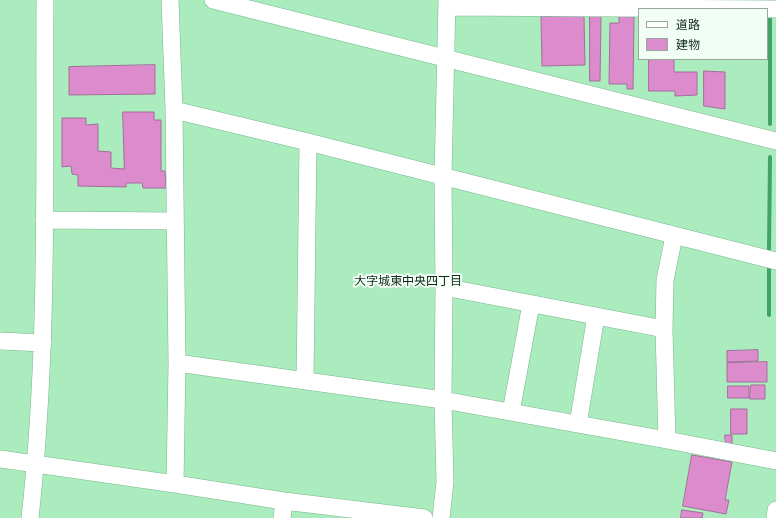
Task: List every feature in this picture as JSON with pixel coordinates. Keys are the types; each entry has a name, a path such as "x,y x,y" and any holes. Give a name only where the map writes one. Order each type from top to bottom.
{"street":[{"path":"30,518 36,464 43,343 45,0"},
{"path":"170,0 174,110 177,363 175,484"},
{"path":"213,0 776,141"},
{"path":"441,518 444,482 443,177 447,4 710,8"},
{"path":"174,110 308,142 776,261"},
{"path":"305,381 308,142"},
{"path":"44,220 175,221"},
{"path":"666,440 664,329 665,280 674,236"},
{"path":"444,287 664,329"},
{"path":"511,412 531,304"},
{"path":"578,424 596,316"},
{"path":"0,340 43,343"},
{"path":"177,363 443,400 776,461"},
{"path":"0,459 284,501 424,518"},
{"path":"282,518 284,501"},
{"path":"775,518 776,510"}],"building":[{"path":"584,16 585,65 542,66 541,17"},
{"path":"590,16 601,16 600,81 590,81"},
{"path":"619,16 634,17 633,89 627,89 627,84 609,84 610,23 619,23"},
{"path":"649,60 674,60 674,72 697,72 697,95 675,96 675,91 649,91"},
{"path":"155,65 155,94 69,95 69,67"},
{"path":"704,71 725,72 725,109 704,106"},
{"path":"123,112 154,112 154,120 161,120 161,171 165,171 166,188 143,188 142,183 126,183 126,187 78,186 78,175 72,174 71,166 62,167 62,118 86,118 86,125 98,124 98,151 111,152 111,168 124,169"},
{"path":"758,350 758,361 727,362 727,351"},
{"path":"767,362 767,382 727,382 727,363"},
{"path":"751,385 765,385 765,399 750,399"},
{"path":"728,386 749,386 749,398 728,398"},
{"path":"731,409 747,409 747,434 731,434"},
{"path":"725,435 732,435 732,444 726,444"},
{"path":"692,455 732,462 725,500 729,500 726,514 683,506"},
{"path":"682,510 703,513 702,518 681,518"}],"waterway":[{"path":"770,17 770,124"},
{"path":"769,250 770,157"},
{"path":"769,268 769,315"}],"district":[{"name":"大字城東中央四丁目","path":"408,282"}]}
